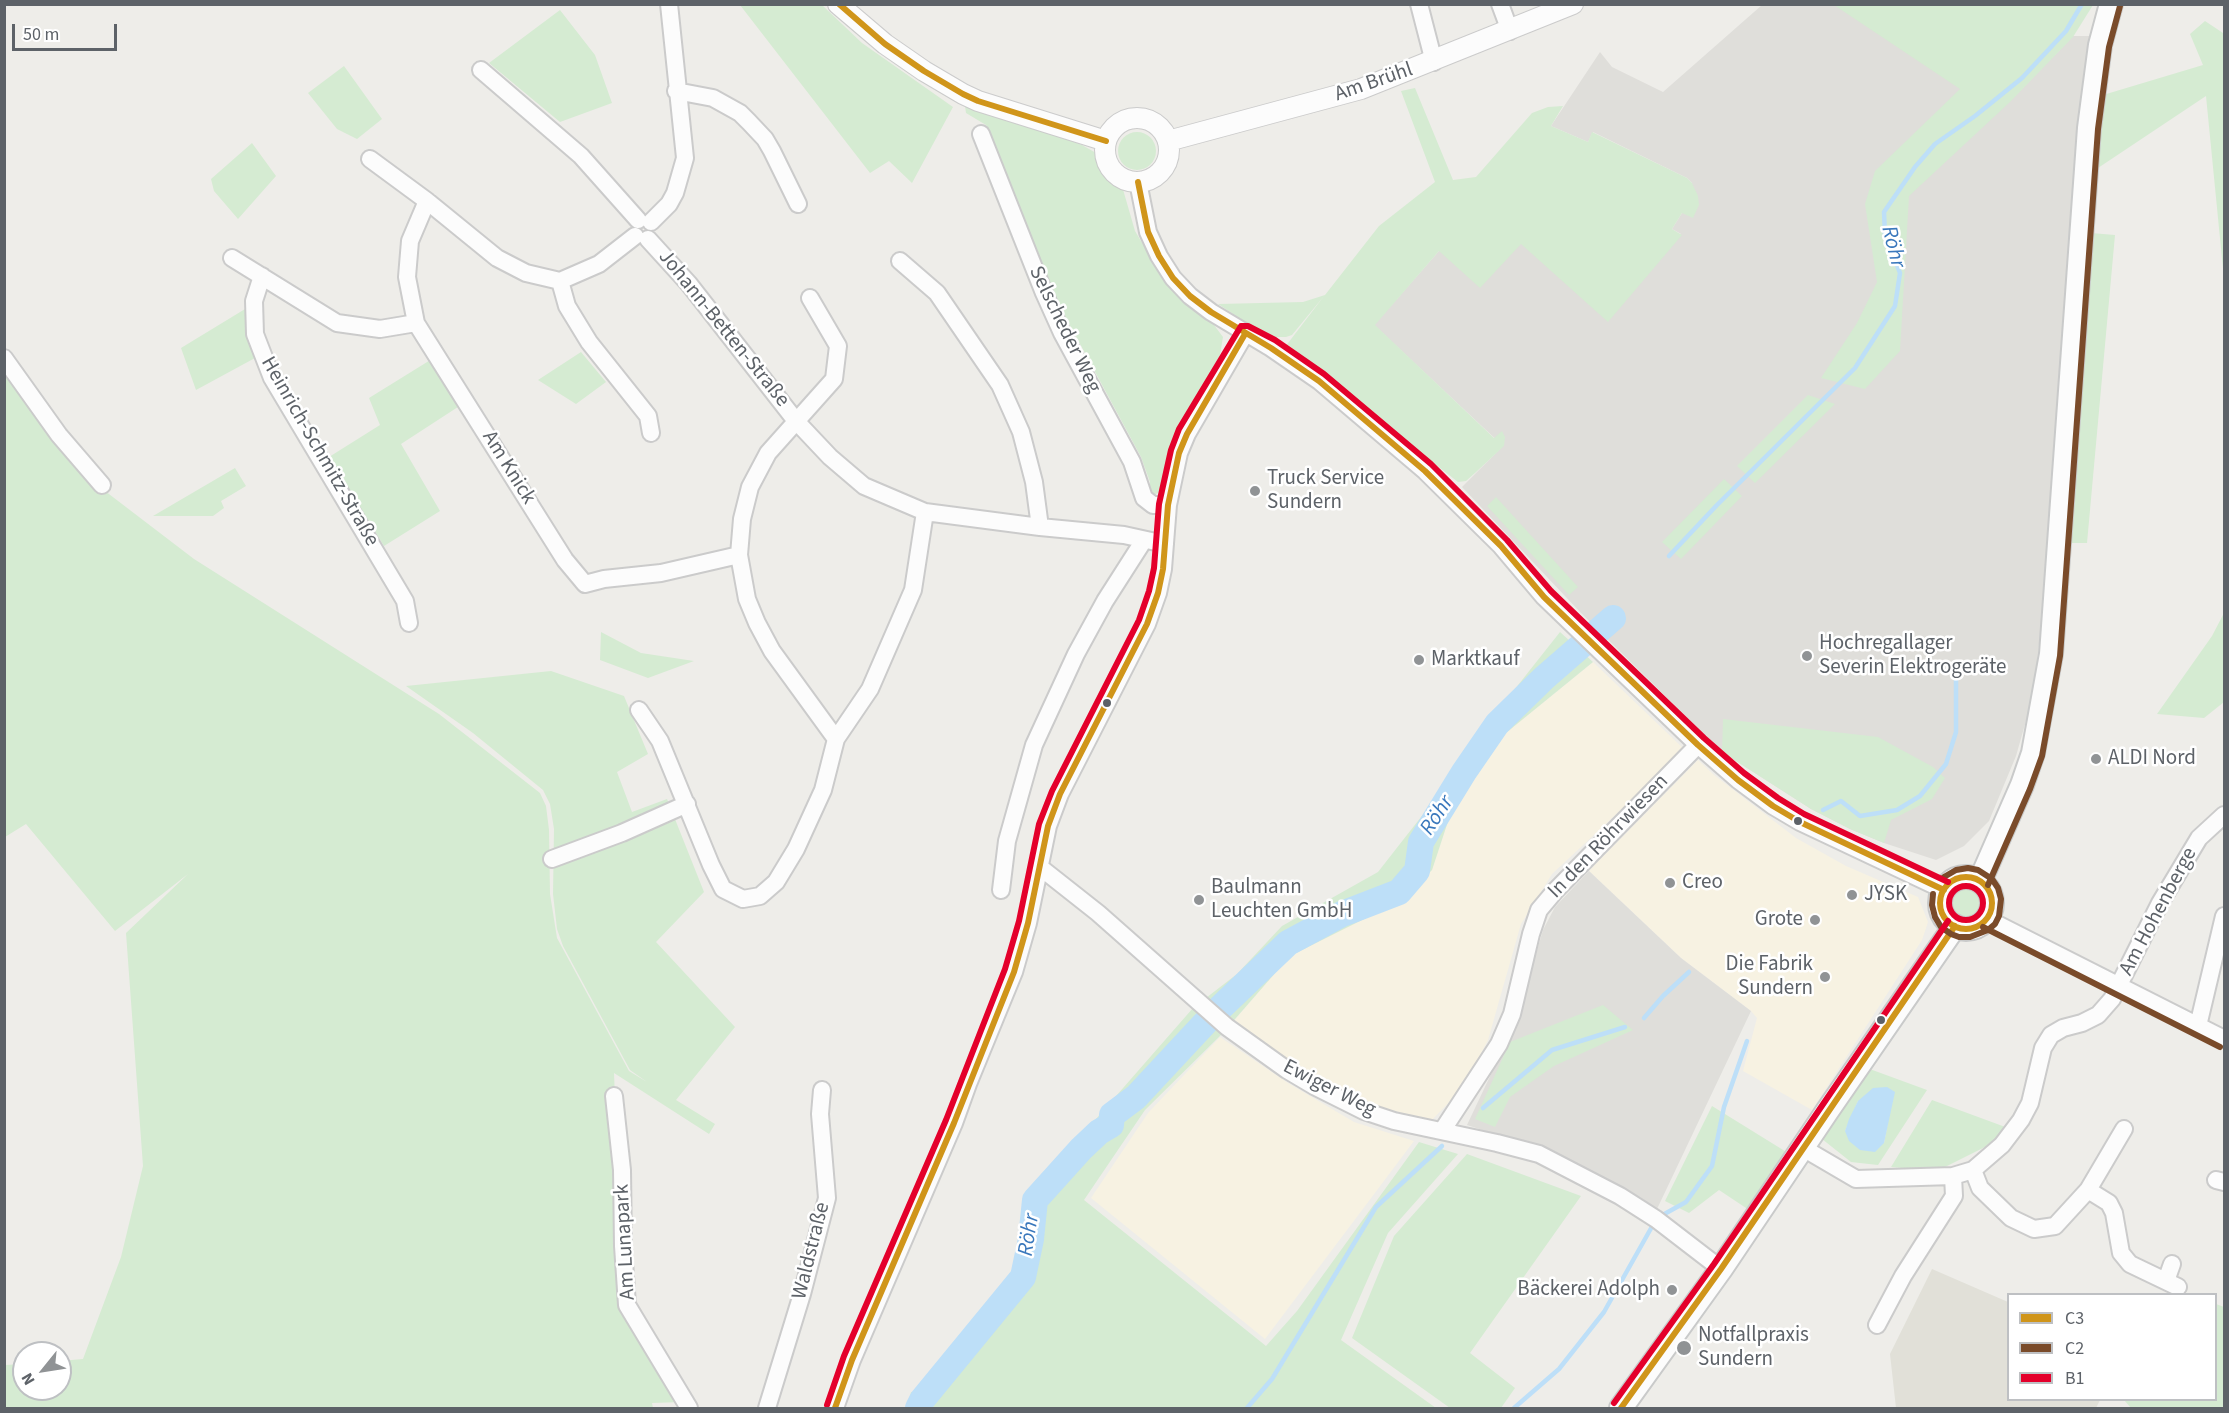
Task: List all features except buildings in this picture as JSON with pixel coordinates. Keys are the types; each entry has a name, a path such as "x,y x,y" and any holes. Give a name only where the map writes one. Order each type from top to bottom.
{"main road":[{"path":"1980,881 2022,785 2033,753 2051,654 2089,128 2100,45 2111,4"},
{"path":"1968,877 1980,881 1990,892 1992,900 1990,914 1976,927 1955,926 1943,913 1941,904 1944,890 1959,878 1968,877"},
{"path":"1621,1408 1721,1269 1955,926"}],"street":[{"path":"370,159 427,201 497,258 526,273 560,280 599,264 643,229 669,204 682,172 685,147 676,91 669,4"},
{"path":"838,4 885,44 963,94 978,101 1106,141"},
{"path":"1419,4 1434,62"},
{"path":"1500,4 1510,31"},
{"name":"Am Brühl","path":"1168,141 1361,89 1434,62 1573,4"},
{"name":"Johann-Betten-Straße","path":"481,70 581,156 689,284 796,421"},
{"path":"676,91 713,98 740,113 769,145 798,204"},
{"path":"1134,118 1143,118 1158,125 1168,141 1169,154 1160,172 1154,177 1138,182 1126,180 1113,171 1107,162 1106,141 1110,132 1118,124 1134,118"},
{"name":"Selscheder Weg","path":"981,134 1044,293 1062,333 1132,462 1144,498 1153,505 1168,505"},
{"path":"1138,182 1148,232 1173,278 1190,296 1319,381 1425,471 1501,546 1544,597 1698,746 1738,780 1800,822 1944,890"},
{"name":"Am Knick","path":"427,201 410,241 409,250 407,278 416,323 565,560 585,584 604,579 661,573 739,555"},
{"path":"232,258 337,323 380,329 416,323"},
{"path":"900,261 937,292 1000,385 1021,432 1034,482 1040,527"},
{"name":"Heinrich-Schmitz-Straße","path":"262,276 254,302 255,334 272,378 405,601 409,623"},
{"path":"560,280 567,306 589,342 648,416 651,433"},
{"path":"810,298 837,346 834,379 768,453 750,487 742,519 739,555 747,598 757,623 772,651 836,739"},
{"path":"835,1408 852,1360 954,1123 1014,972 1041,868 1048,826 1060,794 1147,624 1158,593 1166,544 1168,505 1179,453 1187,434 1245,334"},
{"path":"4,358 59,435 102,485"},
{"path":"796,421 830,456 864,486 925,512 1124,535 1166,544"},
{"path":"639,710 660,741 723,889 743,899 760,896 776,882 796,849 823,790 836,739 870,689 913,590 925,512"},
{"path":"1001,890 1007,842 1034,745 1105,601 1144,540"},
{"name":"In den Röhrwiesen","path":"1442,1131 1499,1044 1512,1014 1539,910 1562,883 1698,746"},
{"path":"552,859 622,833 687,804"},
{"name":"Am Hohenberge","path":"1973,1170 2002,1145 2021,1120 2030,1103 2043,1048 2051,1035 2062,1028 2082,1023 2098,1015 2112,999 2160,903 2199,838 2224,815"},
{"name":"Ewiger Weg","path":"1041,868 1098,913 1227,1027 1287,1070 1314,1086 1364,1111 1394,1121 1539,1154 1620,1196 1656,1219 1721,1269"},
{"path":"2198,1026 2224,916"},
{"path":"1987,919 2224,1038"},
{"name":"Waldstraße","path":"767,1408 802,1294 827,1198 819,1114 822,1090"},
{"name":"Am Lunapark","path":"614,1096 622,1170 623,1246 627,1305 689,1408"},
{"path":"1803,1148 1856,1179 1953,1176 1973,1170 1980,1188 2011,1218 2034,1229 2055,1226 2088,1190 2124,1130"},
{"path":"1877,1325 1903,1276 1954,1196 1953,1176"},
{"path":"2088,1190 2109,1203 2115,1214 2121,1253 2130,1264 2172,1284 2172,1264"}],"shaded area":[{"path":"1762,5 1852,5 2013,98 2073,36 2093,36 2048,567 2033,696 2016,756 1989,821 1964,846 1936,860 1850,829 1811,809 1722,752 1581,613 1462,487 1503,446 1374,325 1439,251 1521,243 1681,234 1672,229 1682,213 1692,183 1687,178 1593,132 1588,142 1551,126 1600,52 1612,67 1663,92"},
{"path":"1593,662 1685,750 1552,874 1521,924 1488,1040 1463,1088 1427,1125 1360,1106 1291,1065 1232,1023 1290,956 1404,899 1432,870 1460,785 1501,737"},
{"path":"1698,760 1796,838 1846,866 1918,897 1928,922 1922,940 1812,1110 1743,1071 1757,1018 1681,958 1589,871"},
{"path":"1589,871 1681,958 1751,1011 1657,1209 1552,1153 1467,1125 1517,1019 1543,930 1555,907"},
{"path":"1220,1037 1288,1083 1354,1122 1414,1141 1265,1339 1091,1198 1148,1113"},
{"path":"1932,1269 2007,1302 2007,1401 2100,1401 2096,1408 1896,1408 1890,1354"}],"green space":[{"path":"740,5 822,5 862,43 953,107 912,183 889,161 870,173"},
{"path":"1834,5 2093,5 2073,37 2010,102 1909,196 1900,351 1865,389 1821,378 1857,323 1877,282 1865,204 1875,171 1960,89"},
{"path":"560,10 595,55 612,103 560,122 489,63"},
{"path":"2205,21 2223,33 2224,31 2224,279 2206,96 2095,170 2093,98 2203,65 2190,34"},
{"path":"344,66 382,119 357,139 337,129 308,93"},
{"path":"1415,88 1453,180 1476,177 1532,113 1548,107 1563,106 1551,126 1588,142 1592,132 1687,178 1698,196 1699,205 1693,218 1682,213 1672,229 1682,235 1608,322 1521,244 1480,288 1439,251 1375,325 1494,438 1502,431 1505,437 1504,446 1466,481 1458,482 1285,347 1324,296 1292,335 1286,337 1275,337 1262,333 1218,304 1303,302 1325,295 1379,226 1435,182 1401,91"},
{"path":"965,106 1039,129 1082,145 1096,153 1108,173 1122,186 1135,231 1160,273 1189,305 1214,325 1223,337 1220,355 1171,446 1158,493 1153,495 1149,491 1150,482 1141,457 1060,307 986,125 966,113"},
{"path":"1137,132 1151,137 1156,151 1151,165 1137,170 1123,165 1118,151 1123,137"},
{"path":"252,143 276,176 238,219 214,191 211,179"},
{"path":"2091,233 2115,235 2087,543 2067,543"},
{"path":"250,306 249,336 255,358 196,390 181,348"},
{"path":"581,352 606,382 576,404 538,380"},
{"path":"432,359 461,405 401,444 440,511 384,546 329,457 380,425 369,398"},
{"path":"4,363 105,491 194,559 439,714 540,793 546,806 549,830 550,894 557,938 629,1071 647,1082 630,1070 563,946 557,929 553,894 554,829 550,804 543,790 473,733 406,686 551,671 624,696 648,754 617,772 632,812 667,799 704,892 656,942 735,1027 676,1100 715,1124 709,1134 614,1073 623,1303 682,1402 652,1403 653,1408 5,1408 5,1365 12,1365 12,1401 72,1401 72,1360 83,1359 121,1257 143,1166 126,933 188,874 115,931 26,824 5,837"},
{"path":"1808,395 1835,404 1755,483 1737,466"},
{"path":"235,468 246,486 221,501 224,508 213,516 153,516"},
{"path":"1724,479 1742,496 1681,559 1662,542"},
{"path":"1496,497 1578,587 1569,595 1487,506"},
{"path":"2224,613 2224,702 2204,718 2157,714 2212,636"},
{"path":"601,632 641,653 694,661 648,678 600,660"},
{"path":"1560,632 1593,662 1501,737 1460,785 1432,870 1404,899 1290,956 1222,1034 1145,1110 1084,1200 1266,1346 1297,1311 1419,1142 1458,1154 1388,1233 1341,1340 1436,1408 907,1408 911,1392 923,1392 1015,1275 1026,1199 1193,1008 1237,974 1282,926 1378,872 1439,794 1458,761"},
{"path":"1723,719 1878,737 1933,767 1945,778 1932,799 1891,820 1884,843 1811,809 1722,752"},
{"path":"1965,888 1976,893 1981,904 1976,915 1965,920 1954,915 1949,904 1954,893"},
{"path":"1603,1005 1633,1030 1554,1066 1510,1097 1495,1127 1475,1119 1510,1042"},
{"path":"1867,1068 1927,1090 1878,1165 1851,1162 1822,1139","holes":["1858,1101 1888,1122 1884,1143 1845,1131"]},
{"path":"1932,1100 2008,1128 1985,1147 1937,1171 1891,1167"},
{"path":"1712,1106 1788,1153 1749,1210 1719,1190 1689,1213 1665,1201"},
{"path":"1467,1154 1581,1196 1470,1353 1515,1388 1501,1408 1450,1408 1352,1338 1394,1236"},
{"path":"2217,1304 2224,1307 2224,1408 2131,1408 2125,1401 2217,1401"}],"water":[{"path":"1887,1087 1895,1092 1884,1143 1875,1152 1860,1150 1849,1141 1845,1131 1849,1119 1858,1101 1873,1088"}],"waterway":[{"name":"Röhr","path":"1669,556 1855,368 1895,306 1900,273 1885,235 1884,212 1915,167 1935,144 1975,116 2022,78 2066,31 2082,4"},
{"name":"Röhr","path":"1220,1008 1288,943 1342,914 1399,892 1417,871 1421,842 1497,724 1544,678 1613,618"},
{"path":"1823,810 1841,801 1860,816 1897,810 1920,796 1946,764 1956,732 1956,679"},
{"path":"1644,1018 1663,996 1689,972"},
{"name":"Röhr","path":"918,1408 922,1400 1023,1277 1031,1239 1035,1200 1081,1149 1099,1132 1111,1125 1112,1115 1136,1097 1205,1023"},
{"path":"1483,1108 1552,1050 1625,1027"},
{"path":"1659,1217 1686,1202 1712,1166 1724,1107 1747,1041"},
{"path":"1247,1408 1272,1379 1376,1207 1442,1146"},
{"path":"1514,1408 1559,1369 1604,1312 1654,1223"}],"transit line":[{"name":"C3","path":"839,4 885,44 963,94 978,101 1106,141"},
{"name":"C2","path":"1988,885 2042,756 2060,656 2098,129 2109,47 2120,6"},
{"name":"C3","path":"1138,182 1148,232 1173,278 1190,296 1211,312 1271,348 1319,381 1425,471 1501,546 1544,597 1698,745 1738,780 1773,806 1800,822 1944,890"},
{"name":"B1","path":"827,1405 844,1356 946,1120 1005,969 1019,921 1039,824 1052,791 1139,620 1154,568 1159,504 1171,450 1179,429 1241,326 1248,326 1275,340 1324,374 1431,464 1507,540 1551,591 1704,738 1744,773 1804,814 1948,882"},
{"name":"C3","path":"835,1408 852,1360 954,1123 1014,972 1028,923 1048,826 1060,794 1147,624 1158,593 1163,569 1168,505 1179,453 1187,434 1245,334"},
{"name":"C2","path":"1933,894 1932,905 1935,917 1941,927 1951,934 1970,937 1988,930 1995,924 1999,916 2001,899 1992,879 1978,870 1968,868 1956,870 1944,877"},
{"name":"C3","path":"1966,877 1976,879 1984,885 1990,893 1992,903 1990,913 1984,921 1976,927 1966,929 1956,927 1948,921 1942,913 1940,903 1942,893 1948,885 1956,879 1966,877"},
{"name":"B1","path":"1966,886 1978,891 1983,903 1978,915 1966,920 1954,915 1949,903 1954,891 1966,886"},
{"name":"B1","path":"1614,1403 1714,1264 1948,921"},
{"name":"C3","path":"1621,1408 1721,1269 1955,926"},
{"name":"C2","path":"1983,927 2220,1047"}],"place":[{"name":"Truck Service Sundern","path":"1255,491"},
{"name":"Hochregallager Severin Elektrogeräte","path":"1807,656"},
{"name":"Marktkauf","path":"1419,660"},
{"name":"ALDI Nord","path":"2096,759"},
{"name":"Creo","path":"1670,883"},
{"name":"JYSK","path":"1852,895"},
{"name":"Baulmann Leuchten GmbH","path":"1199,900"},
{"name":"Grote","path":"1815,920"},
{"name":"Die Fabrik Sundern","path":"1825,977"},
{"name":"Bäckerei Adolph","path":"1672,1290"},
{"name":"Notfallpraxis Sundern","path":"1684,1348"}]}
